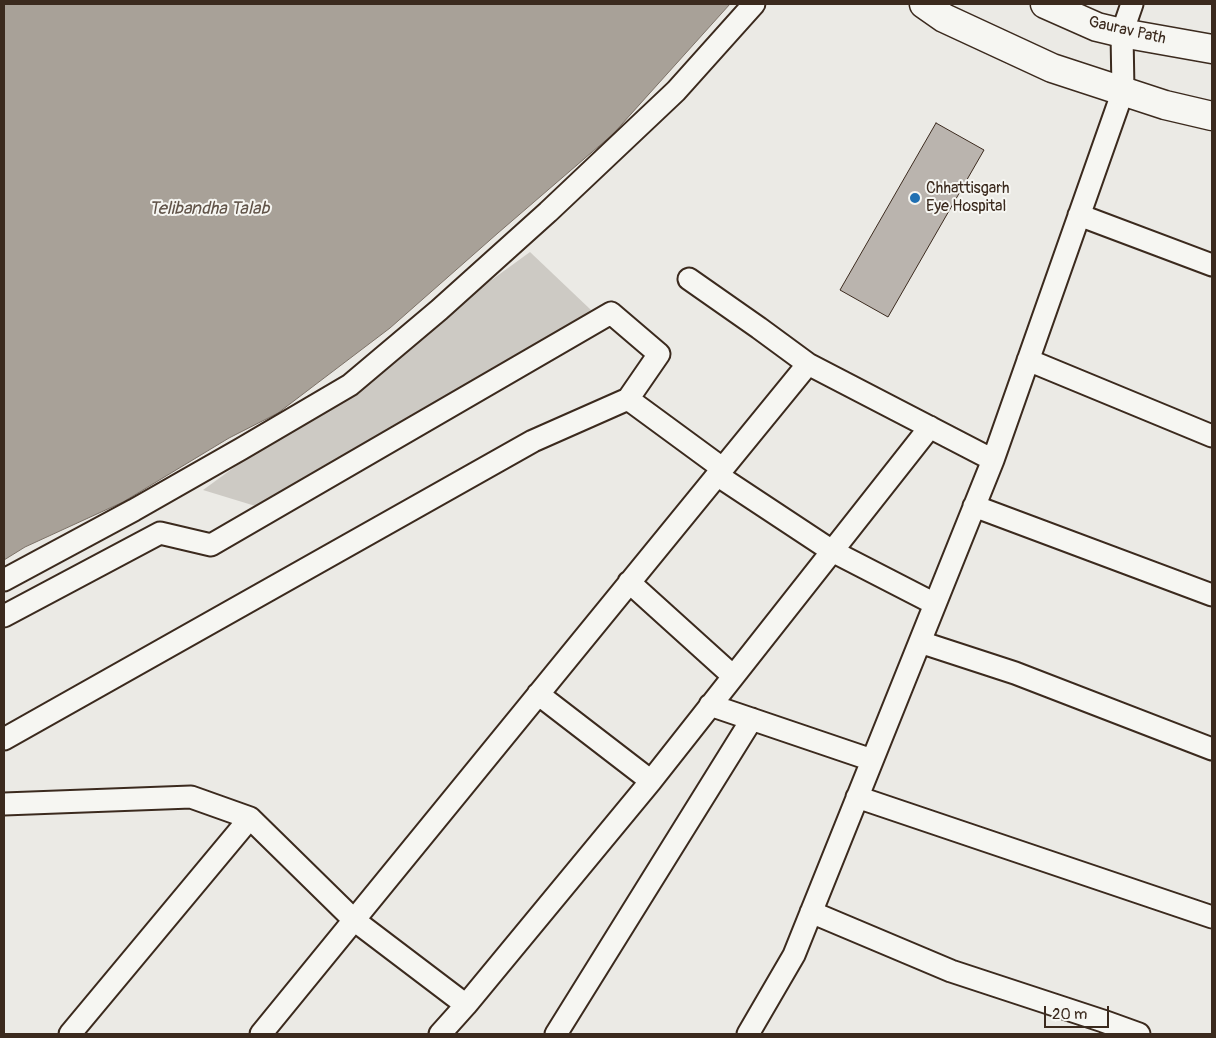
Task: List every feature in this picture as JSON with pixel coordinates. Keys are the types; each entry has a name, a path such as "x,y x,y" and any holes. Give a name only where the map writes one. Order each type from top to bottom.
{"main road":[{"path":"924,4 944,18 1052,68 1165,105 1212,116"},
{"name":"Gaurav Path","path":"1045,4 1097,27 1212,49"}],"street":[{"path":"4,580 134,510 350,385 439,310 548,212 676,90 754,4"},
{"path":"748,1034 794,955 993,460 1123,91 1122,33 1132,4"},
{"path":"1079,215 1212,265"},
{"path":"689,279 808,364 993,460"},
{"path":"4,616 160,533 211,545 611,313 659,354 628,399 534,441 4,739"},
{"path":"1028,360 1212,436"},
{"path":"261,1034 808,364"},
{"path":"628,399 720,471 832,552 935,604"},
{"path":"440,1034 651,781 930,427"},
{"path":"974,506 1212,595"},
{"path":"629,582 733,676"},
{"path":"920,642 1015,672 1212,750"},
{"path":"538,694 651,781"},
{"path":"710,705 872,760"},
{"path":"556,1034 752,720"},
{"path":"4,804 191,797 250,818 354,920 466,1004"},
{"path":"857,797 1212,917"},
{"path":"70,1034 250,818"},
{"path":"811,912 951,971 1138,1034"}],"shaded area":[{"path":"530,252 591,310 443,407 275,512 203,490"}],"water":[{"name":"Telibandha Talab","path":"4,4 730,4 613,134 390,328 278,413 229,438 123,502 25,547 4,560"}],"building":[{"path":"936,123 984,150 888,317 840,290"}],"place":[{"name":"Chhattisgarh Eye Hospital","path":"915,198"}]}
